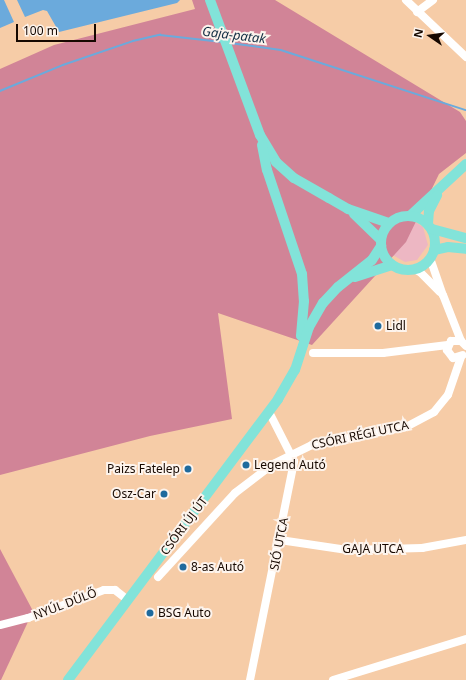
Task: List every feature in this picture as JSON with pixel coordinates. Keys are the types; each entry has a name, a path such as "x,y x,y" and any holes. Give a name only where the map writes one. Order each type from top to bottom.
{"main road":[{"path":"210,0 260,135 271,155 289,174 348,209 389,223"},
{"path":"260,135 267,170 302,274 304,318 295,370"},
{"path":"295,370 314,317 328,296 372,260 389,223 399,217 411,215 466,164"},
{"path":"432,254 436,241 430,226 428,215 433,202 450,178"},
{"path":"348,209 381,243 385,257 392,265"},
{"path":"411,215 430,226 466,238"},
{"path":"349,279 392,265 414,269 432,254 448,247 466,249"},
{"name":"CSÓRI ÚJ ÚT","path":"68,680 269,412 295,370"}],"street":[{"path":"406,0 466,57"},
{"path":"417,12 433,0"},
{"path":"313,353 371,354 425,348 450,349 464,344 443,295 432,254"},
{"path":"414,269 420,272 443,295"},
{"path":"452,386 450,349 453,321"},
{"name":"CSÓRI RÉGI UTCA","path":"158,576 242,486 264,470 292,454 321,442 392,430 414,423 441,405 452,386 463,356 465,348 464,344"},
{"path":"450,349 463,356"},
{"name":"SIÓ UTCA","path":"250,680 280,540 294,461 292,454 269,412"},
{"name":"GAJA UTCA","path":"280,540 347,550 422,548 466,540"},
{"name":"NYÚL DŰLŐ","path":"0,625 28,618 104,590 115,590 128,600"},
{"path":"333,680 466,638"}],"shaded area":[{"path":"192,0 275,0 460,112 466,121 466,153 439,174 406,242 312,345 218,313 232,419 150,436 0,475 0,69 54,45 195,9"},
{"path":"412,220 423,227 428,245 417,260 405,262 389,253"},
{"path":"0,549 33,611 1,680 0,680"}],"water":[{"path":"0,0 4,0 14,22 0,28"},
{"path":"17,0 180,0 177,3 59,32 47,11 43,10 25,17"}],"waterway":[{"name":"Gaja-patak","path":"0,91 63,65 133,41 160,35 222,42"},
{"name":"Gaja-patak","path":"230,43 281,50 466,110"}],"place":[{"name":"Lidl","path":"378,326"},
{"name":"Legend Autó","path":"246,465"},
{"name":"Paizs Fatelep","path":"188,469"},
{"name":"Osz-Car","path":"164,494"},
{"name":"8-as Autó","path":"183,567"},
{"name":"BSG Auto","path":"150,613"}]}
